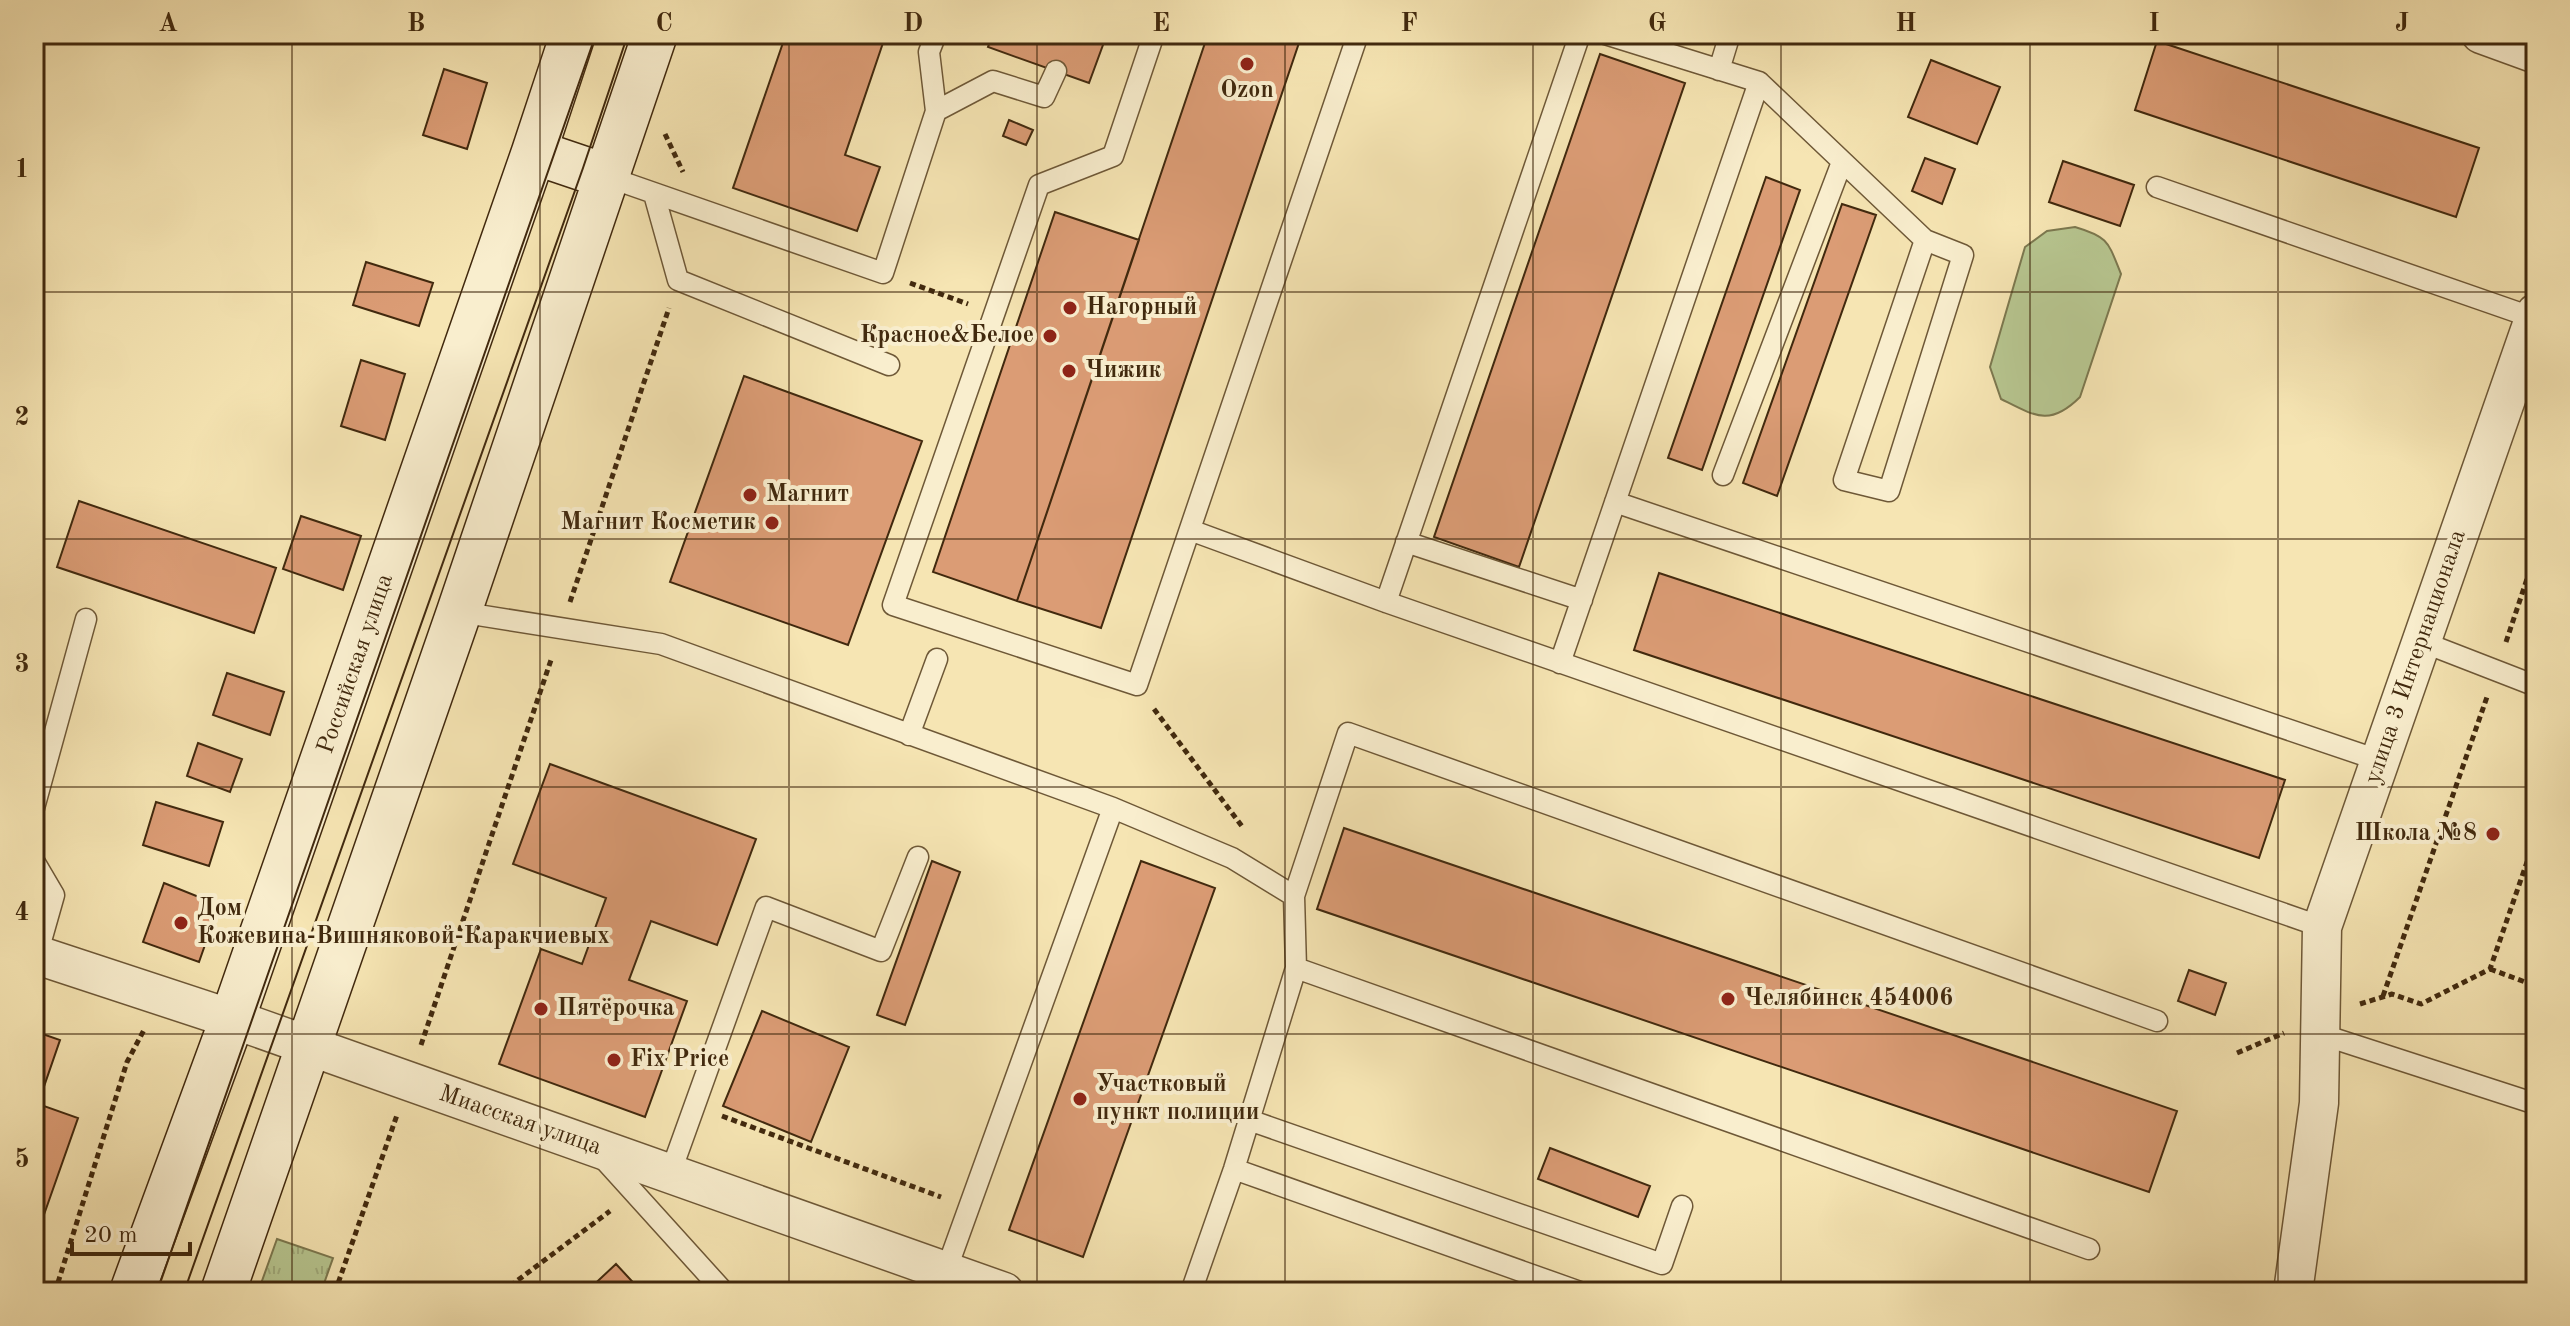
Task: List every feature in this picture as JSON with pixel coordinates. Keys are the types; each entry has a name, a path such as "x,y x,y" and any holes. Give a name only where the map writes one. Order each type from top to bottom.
{"main road":[{"name":"Российская улица","path":"132,1292 232,1020 573,34"},
{"path":"223,1292 655,34"},
{"path":"534,152 608,177"}],"street":[{"path":"2481,34 2536,54"},
{"name":"улица 3 Интернационала","path":"2293,1292 2319,1103 2322,927 2535,315"},
{"name":"Миасская улица","path":"36,955 232,1020 1004,1292"}],"lane":[{"path":"608,177 883,273 936,111 929,52 936,34"},
{"path":"1154,34 1113,156 1039,185 893,605 1137,685 1358,34"},
{"path":"1386,602 1580,34"},
{"path":"1605,34 1759,82 1925,240 1963,255 1889,491 1844,480 1925,240"},
{"path":"1719,70 1730,34"},
{"path":"936,111 993,81 1044,97 1056,71"},
{"path":"1560,663 1759,82"},
{"path":"1723,475 1842,162"},
{"path":"2157,187 2535,315"},
{"path":"654,194 678,280 889,365"},
{"path":"1615,502 2381,761"},
{"path":"1190,530 1386,602 2322,927"},
{"path":"1406,542 1582,600"},
{"path":"459,612 661,644 1113,808 1232,858 1294,896"},
{"path":"34,808 86,619"},
{"path":"2420,641 2536,686"},
{"path":"909,735 937,659"},
{"path":"1191,1292 1234,1169 1296,968 1294,896 1348,733 2157,1021"},
{"path":"946,1271 1113,808"},
{"path":"670,1174 766,907 881,951 918,857"},
{"path":"34,861 54,895 36,955"},
{"path":"1296,968 2089,1249"},
{"path":"2320,1026 2536,1104"},
{"path":"1249,1120 1662,1264 1682,1206"},
{"path":"592,1147 724,1292"},
{"path":"1234,1169 1580,1292"}],"path":[{"path":"670,120 665,135 702,210"},
{"path":"883,273 994,313"},
{"path":"335,1292 409,1082 678,280"},
{"path":"2383,996 2536,552"},
{"path":"1137,685 1248,834"},
{"path":"2237,1053 2320,1026 2383,996 2392,994 2421,1004 2490,969 2527,862 2536,851"},
{"path":"2490,969 2536,986"},
{"path":"55,1292 127,1062 161,997"},
{"path":"694,1106 968,1207"},
{"path":"503,1292 634,1193"}],"green space":[{"path":"2075,227 2095,234 2106,242 2121,274 2080,397 2060,412 2042,416 2001,399 1990,367 2025,247 2047,231"},
{"path":"277,1239 333,1258 321,1292 258,1292"}],"building":[{"path":"786,34 886,34 845,155 880,167 857,231 733,188"},
{"path":"993,34 1107,34 1089,83 988,47"},
{"path":"1208,34 1302,34 1101,628 1017,601"},
{"path":"2157,41 2479,148 2456,217 2135,110"},
{"path":"1600,54 1685,83 1519,567 1434,537"},
{"path":"1931,60 2000,87 1977,144 1908,117"},
{"path":"444,69 487,83 467,149 423,135"},
{"path":"1009,120 1033,130 1026,145 1003,136"},
{"path":"1925,158 1955,169 1942,204 1912,191"},
{"path":"2063,161 2134,185 2120,226 2049,202"},
{"path":"1766,177 1800,190 1702,470 1668,458"},
{"path":"1842,204 1876,215 1777,496 1743,483"},
{"path":"1055,212 1139,240 1017,601 933,572"},
{"path":"366,262 433,283 419,326 353,305"},
{"path":"361,360 405,374 385,440 341,426"},
{"path":"744,376 922,441 848,645 670,582"},
{"path":"79,501 276,568 254,633 57,567"},
{"path":"301,516 361,536 343,590 283,569"},
{"path":"1659,573 2285,780 2259,858 1634,650"},
{"path":"227,673 284,692 270,735 213,715"},
{"path":"198,743 242,759 230,792 187,776"},
{"path":"550,764 756,839 717,945 651,921 629,980 687,1001 645,1117 499,1064 541,949 582,964 606,898 513,864"},
{"path":"156,802 223,822 209,866 143,845"},
{"path":"1344,828 2177,1111 2149,1192 1317,909"},
{"path":"932,861 960,872 905,1025 877,1015"},
{"path":"1141,861 1215,888 1083,1257 1009,1230"},
{"name":"Дом Кожевина-Вишняковой-Каракчиевых","path":"164,883 219,905 199,962 143,942"},
{"path":"2189,970 2226,983 2215,1015 2178,1001"},
{"path":"762,1011 849,1047 811,1142 723,1106"},
{"path":"34,1031 60,1040 38,1104 78,1118 34,1243"},
{"path":"1550,1148 1650,1186 1638,1217 1538,1179"},
{"path":"616,1264 642,1292 586,1292"},
{"path":"1359,1284 1381,1292 1356,1292"}],"tram line":[{"path":"157,1292 596,34"},
{"path":"184,1292 628,34"}],"place":[{"name":"Ozon","path":"1247,64"},
{"name":"Нагорный","path":"1070,308"},
{"name":"Красное&Белое","path":"1050,336"},
{"name":"Чижик","path":"1069,371"},
{"name":"Магнит","path":"750,495"},
{"name":"Магнит Косметик","path":"772,523"},
{"name":"Школа №8","path":"2493,834"},
{"name":"Дом Кожевина-Вишняковой-Каракчиевых","path":"181,923"},
{"name":"Челябинск 454006","path":"1728,999"},
{"name":"Пятёрочка","path":"541,1009"},
{"name":"Fix Price","path":"614,1060"},
{"name":"Участковый пункт полиции","path":"1080,1099"}]}
